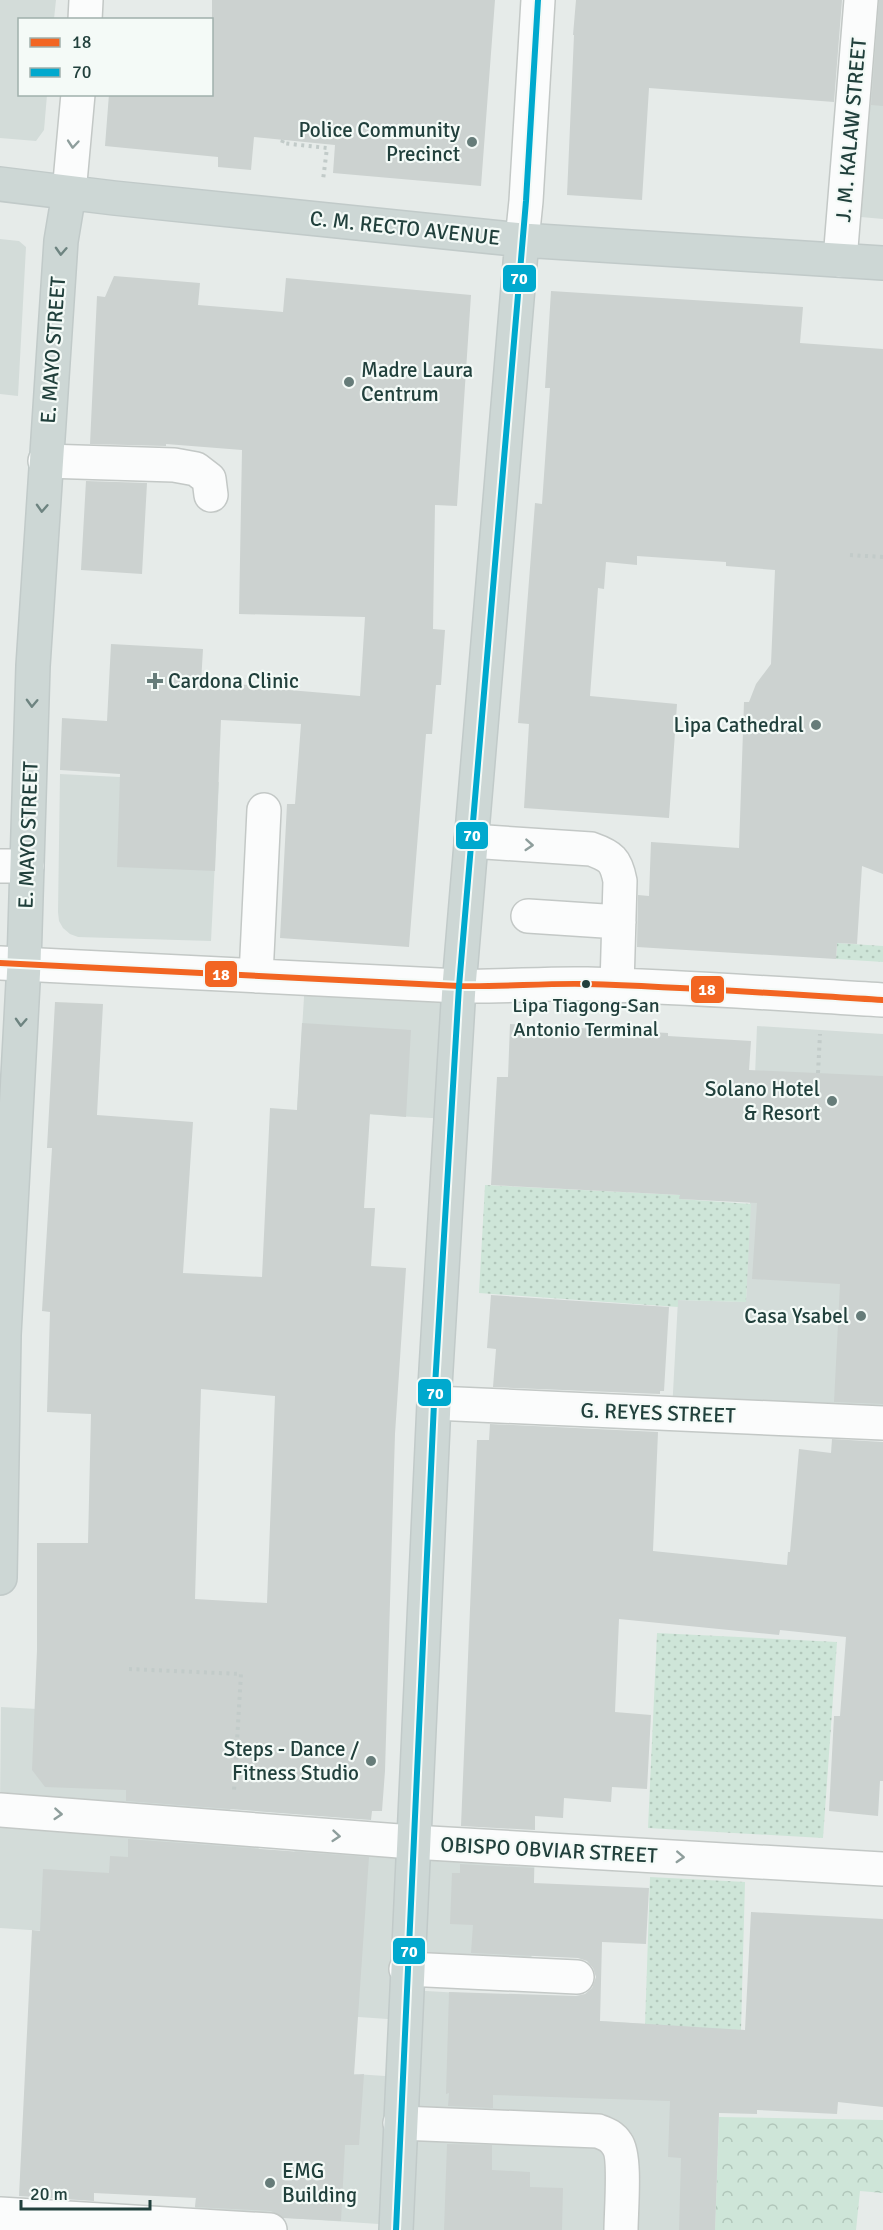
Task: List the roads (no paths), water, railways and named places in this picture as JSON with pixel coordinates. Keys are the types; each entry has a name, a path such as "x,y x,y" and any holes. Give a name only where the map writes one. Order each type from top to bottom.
{"main road":[{"name":"C. M. RECTO AVENUE","path":"0,184 522,240 883,263"},
{"name":"E. MAYO STREET","path":"0,1578 14,866 33,666 61,241 69,193"},
{"path":"396,2230 406,1969 434,1403 459,986 522,240"}],"street":[{"path":"85,18 86,0"},
{"path":"522,240 538,0"},
{"name":"J. M. KALAW STREET","path":"840,260 861,0"},
{"name":"E. MAYO STREET","path":"69,193 78,96"},
{"path":"45,461 174,465 196,469 209,478 211,495"},
{"path":"256,976 264,810"},
{"path":"471,841 591,849 608,855 618,867 620,881 617,986"},
{"path":"528,916 619,922"},
{"path":"12,963 459,986 497,987 537,983 883,1000"},
{"name":"G. REYES STREET","path":"434,1403 883,1423"},
{"name":"OBISPO OBVIAR STREET","path":"0,1810 412,1842 883,1869"},
{"path":"406,1969 578,1977"},
{"path":"400,2123 598,2131 610,2135 619,2146 622,2160 621,2230"},
{"path":"0,2214 270,2230"}],"place":[{"name":"Police Community Precinct","path":"472,142"},
{"name":"Madre Laura Centrum","path":"349,382"},
{"name":"Cardona Clinic","path":"155,681"},
{"name":"Lipa Cathedral","path":"816,725"},
{"name":"Lipa Tiagong-San Antonio Terminal","path":"586,984"},
{"name":"Solano Hotel & Resort","path":"832,1101"},
{"name":"Casa Ysabel","path":"861,1316"},
{"name":"Steps - Dance / Fitness Studio","path":"371,1761"},
{"name":"EMG Building","path":"270,2183"}]}
